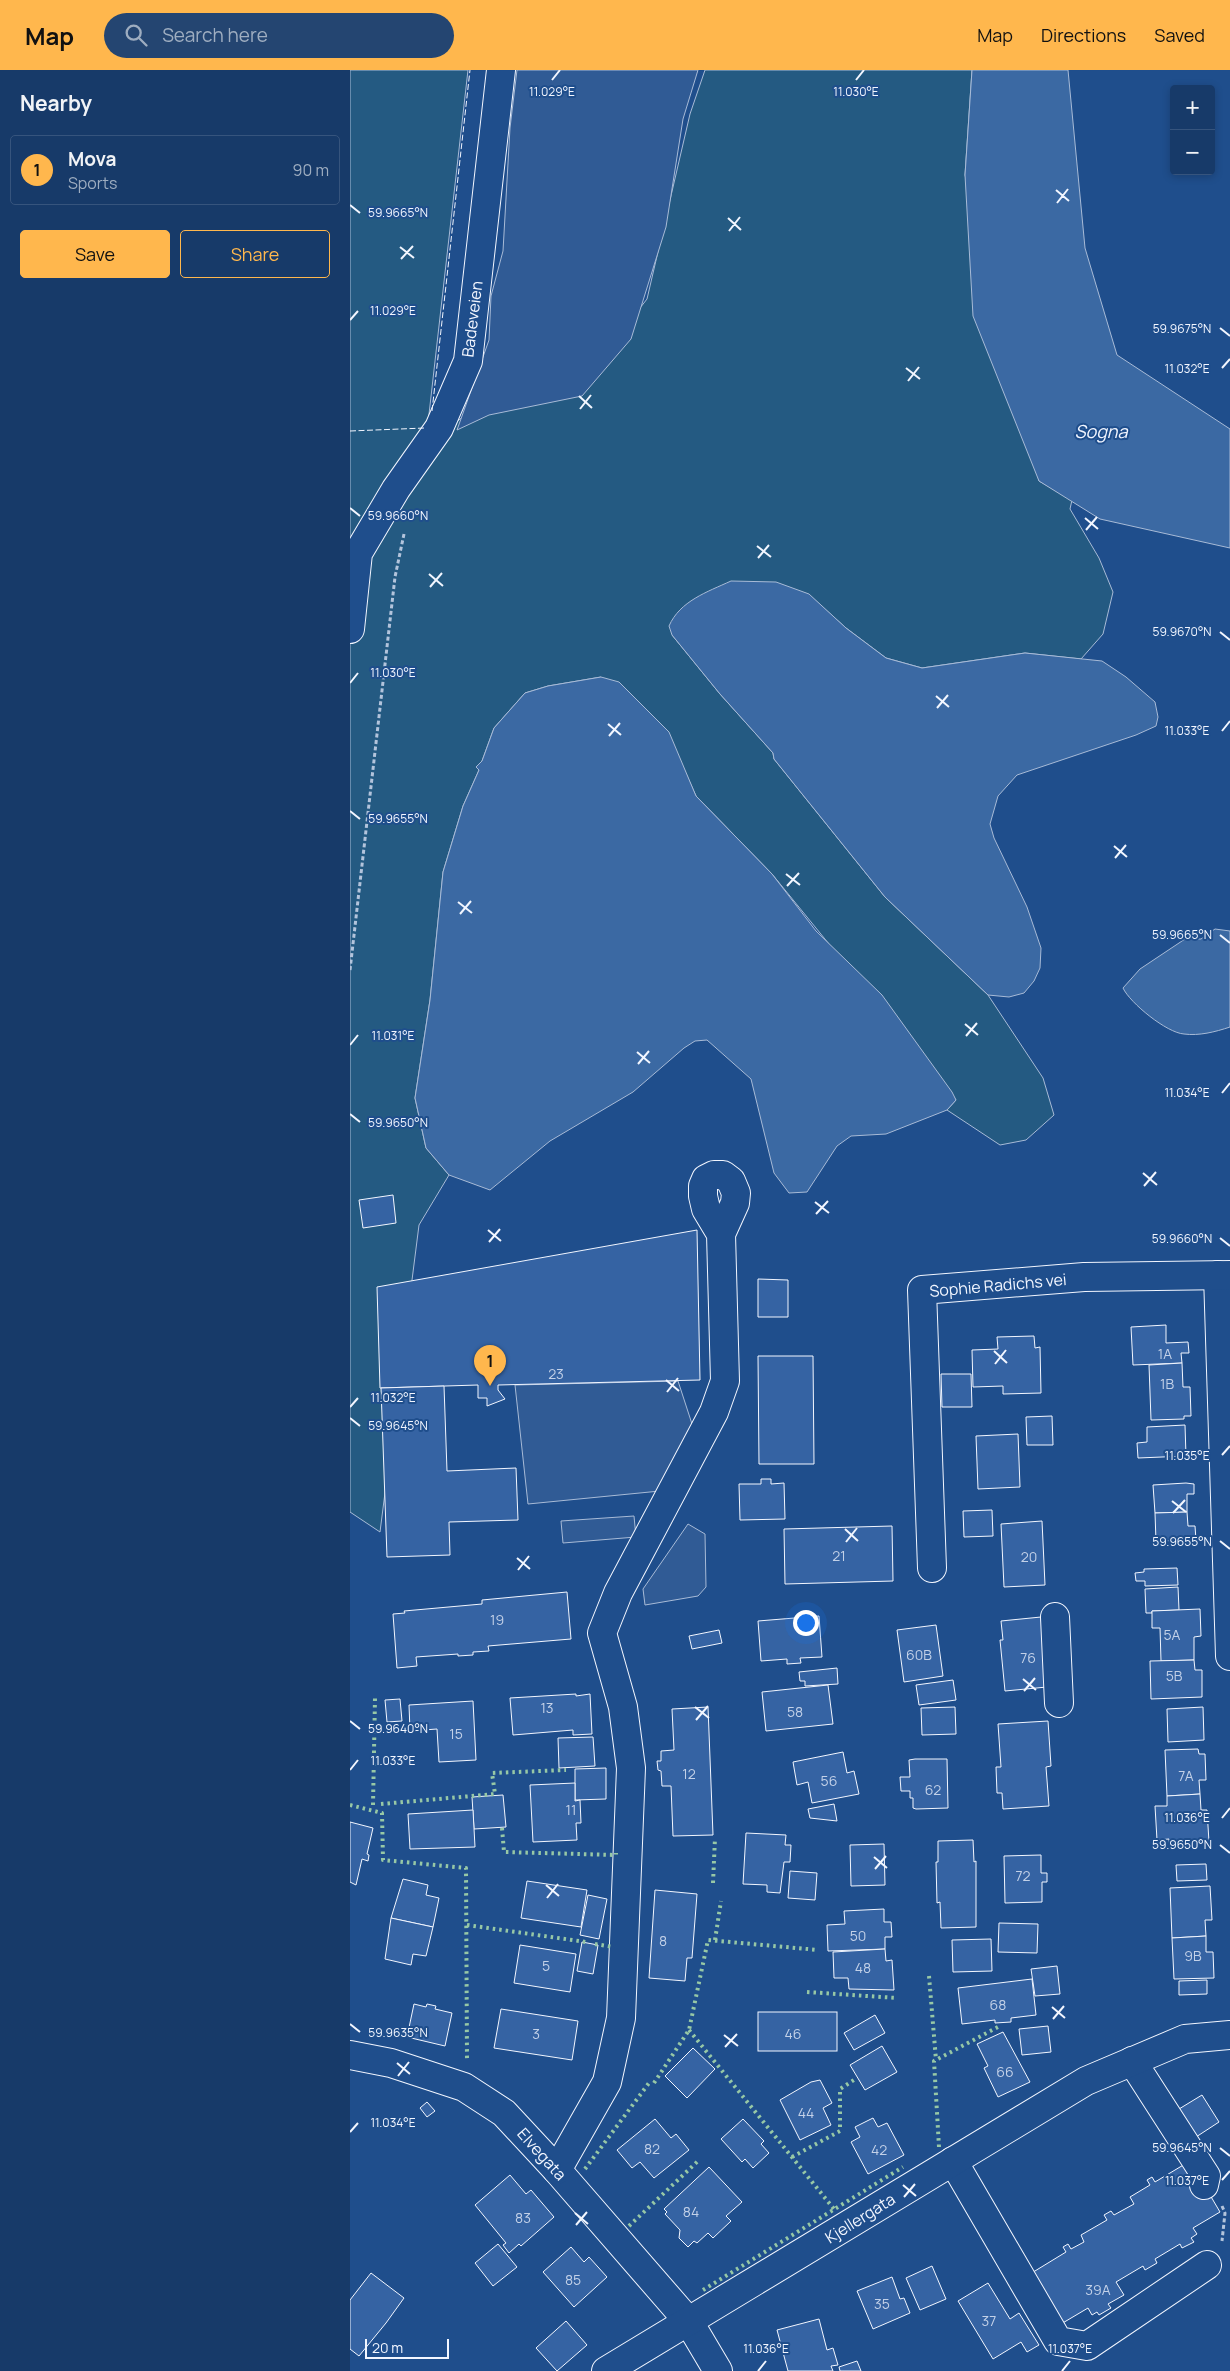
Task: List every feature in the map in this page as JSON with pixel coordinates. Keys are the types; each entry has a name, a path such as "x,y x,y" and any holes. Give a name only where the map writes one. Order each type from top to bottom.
{"street":[{"name":"Badeveien","path":"350,629 358,553 396,488 439,428 468,361 501,70"},
{"path":"557,2170 607,2082 621,2018 630,1768 623,1707 602,1633 618,1592 714,1412 725,1381 721,1234"},
{"path":"1224,1275 1230,1656"},
{"name":"Sophie Radichs vei","path":"932,1568 922,1290 1084,1277 1224,1275"},
{"path":"1055,1617 1059,1703"},
{"name":"Kjellergata","path":"606,2371 1086,2081 1185,2039 1230,2035"},
{"name":"Elvegata","path":"350,2055 391,2063 464,2087 504,2113 557,2170 689,2322 718,2371"},
{"path":"1132,2060 1205,2181"},
{"path":"953,2160 1058,2341 1088,2346 1207,2265"}],"path":[{"path":"350,970 395,577 404,531"},
{"path":"1205,2181 1225,2213 1222,2244 1207,2265"}],"shaded area":[{"path":"350,70 468,70 428,423 445,432 496,388 606,352 647,299 690,114 705,70 972,70 965,175 1039,481 1072,500 1070,509 1099,558 1113,592 1103,634 1081,659 1025,653 922,668 886,658 846,628 809,595 672,635 720,694 773,753 774,759 885,897 988,995 1043,1078 1054,1115 1026,1140 1000,1145 947,1110 956,1100 772,874 696,796 683,767 601,677 548,686 525,693 494,728 482,761 476,767 479,770 463,806 443,872 430,1000 415,1098 426,1148 449,1175 419,1225 380,1532 350,1512"},
{"path":"517,70 698,70 683,119 666,227 631,339 582,396 489,415 457,430 489,340 491,296 503,251 510,128"},
{"path":"678,1381 693,1427 660,1491 528,1504 515,1385"},
{"path":"634,1516 636,1537 563,1543 561,1521"},
{"path":"688,1524 705,1534 706,1587 698,1596 645,1605 643,1589"}],"water":[{"name":"Sogna","path":"972,70 1068,70 1085,248 1117,355 1230,429 1230,548 1100,519 1039,481 973,316 965,175"},
{"path":"731,581 776,582 809,594 846,628 886,658 922,668 1025,653 1102,661 1126,677 1155,702 1158,717 1156,726 1136,735 1017,775 998,796 990,824 994,838 1027,907 1041,948 1040,968 1034,981 1024,993 1009,997 988,995 885,897 774,759 773,753 720,694 672,635 669,626 680,610 695,598"},
{"path":"601,677 619,682 669,732 696,796 772,874 816,931 882,995 956,1100 947,1110 886,1134 851,1136 837,1146 807,1192 789,1193 774,1173 751,1079 707,1040 695,1041 684,1048 633,1092 550,1141 490,1190 449,1175 426,1148 415,1098 430,1000 443,872 463,806 479,770 476,767 482,761 494,728 525,693 548,686"},
{"path":"1215,929 1230,931 1230,1027 1201,1034 1177,1032 1159,1023 1141,1009 1123,988 1140,969 1194,933 1195,939 1201,939"}],"building":[{"path":"393,1195 396,1223 363,1228 359,1200"},
{"path":"697,1230 700,1380 498,1385 498,1390 505,1399 487,1406 487,1398 478,1398 478,1385 380,1388 377,1287"},
{"path":"758,1279 788,1280 788,1317 758,1317"},
{"path":"1166,1325 1166,1343 1188,1342 1189,1353 1181,1353 1182,1363 1133,1365 1131,1327"},
{"path":"1034,1336 1035,1348 1040,1347 1041,1393 1003,1394 1003,1386 973,1387 972,1350 998,1349 997,1337"},
{"path":"758,1356 813,1356 814,1464 759,1464"},
{"path":"1182,1363 1183,1387 1190,1387 1191,1416 1184,1416 1184,1419 1151,1420 1149,1365"},
{"path":"941,1374 971,1374 972,1407 942,1407"},
{"path":"444,1386 447,1471 516,1468 518,1520 449,1522 450,1555 387,1557 381,1388"},
{"path":"1052,1416 1053,1445 1027,1445 1026,1417"},
{"path":"1185,1425 1186,1456 1138,1458 1137,1443 1147,1442 1147,1427"},
{"path":"1018,1434 1020,1487 978,1489 976,1436"},
{"path":"761,1479 771,1479 771,1484 784,1483 785,1519 740,1520 739,1484 761,1484"},
{"path":"1194,1484 1194,1494 1187,1494 1187,1512 1155,1513 1153,1485"},
{"path":"992,1510 993,1536 964,1537 963,1511"},
{"path":"1187,1512 1188,1526 1195,1526 1196,1540 1156,1541 1155,1513"},
{"path":"1042,1521 1045,1585 1004,1587 1001,1524"},
{"path":"892,1526 893,1581 785,1584 784,1529"},
{"path":"1177,1568 1178,1585 1145,1586 1145,1581 1136,1581 1135,1573 1144,1572 1144,1569"},
{"path":"1178,1587 1179,1610 1146,1613 1145,1589"},
{"path":"567,1592 571,1639 488,1646 489,1651 473,1652 473,1655 458,1656 458,1654 416,1657 417,1666 397,1668 393,1614 405,1613 404,1611 482,1604 482,1600"},
{"path":"1200,1609 1201,1636 1194,1637 1194,1660 1161,1661 1160,1628 1152,1628 1152,1611"},
{"path":"819,1616 822,1657 800,1658 801,1663 787,1664 787,1659 761,1661 758,1621"},
{"path":"1041,1617 1047,1687 1005,1691 1000,1640 1003,1640 1001,1621"},
{"path":"936,1625 943,1676 904,1682 897,1630"},
{"path":"719,1630 722,1643 692,1649 689,1636"},
{"path":"1194,1660 1195,1670 1202,1670 1202,1697 1151,1699 1150,1661"},
{"path":"837,1668 838,1684 805,1686 805,1681 800,1681 799,1672"},
{"path":"953,1680 956,1700 919,1705 916,1685"},
{"path":"828,1685 833,1724 766,1731 762,1692"},
{"path":"576,1694 576,1696 590,1694 592,1734 573,1735 573,1730 513,1735 510,1698"},
{"path":"400,1699 402,1721 387,1722 385,1700"},
{"path":"473,1701 476,1760 439,1762 437,1729 410,1731 409,1705"},
{"path":"708,1707 713,1835 673,1836 671,1786 662,1786 661,1771 658,1770 657,1761 661,1761 661,1751 674,1750 672,1709"},
{"path":"955,1707 956,1734 922,1735 921,1708"},
{"path":"1203,1707 1204,1740 1168,1742 1167,1709"},
{"path":"1048,1721 1051,1766 1046,1767 1049,1806 1003,1809 1002,1793 997,1793 996,1767 1001,1767 998,1724"},
{"path":"593,1737 595,1766 559,1768 558,1738"},
{"path":"1198,1749 1199,1754 1205,1754 1206,1780 1199,1780 1200,1794 1167,1796 1165,1750"},
{"path":"843,1752 847,1773 854,1771 859,1794 812,1803 808,1782 797,1785 793,1762"},
{"path":"947,1759 948,1808 913,1808 913,1798 910,1798 910,1791 901,1791 900,1777 910,1777 909,1760"},
{"path":"606,1768 606,1799 575,1800 575,1769"},
{"path":"575,1783 575,1801 580,1800 581,1823 576,1823 577,1840 533,1842 530,1785"},
{"path":"1200,1794 1201,1810 1207,1810 1209,1842 1169,1843 1169,1839 1157,1840 1155,1806 1167,1806 1167,1796"},
{"path":"503,1795 506,1827 474,1829 472,1797"},
{"path":"834,1804 837,1821 810,1818 808,1809"},
{"path":"473,1810 475,1847 410,1849 408,1814"},
{"path":"350,1822 373,1828 367,1854 369,1855 368,1861 362,1859 356,1885 350,1882"},
{"path":"746,1833 786,1835 785,1845 791,1845 790,1862 784,1862 780,1893 767,1892 767,1885 743,1884"},
{"path":"973,1840 974,1862 976,1861 976,1927 941,1928 940,1902 937,1903 936,1862 938,1862 938,1841"},
{"path":"884,1844 885,1885 851,1886 850,1845"},
{"path":"1041,1855 1041,1873 1047,1873 1047,1882 1042,1882 1042,1902 1005,1903 1004,1856"},
{"path":"1206,1864 1207,1880 1177,1881 1176,1865"},
{"path":"790,1871 817,1873 815,1900 788,1898"},
{"path":"403,1879 428,1885 426,1895 439,1898 433,1927 391,1918"},
{"path":"527,1881 587,1890 581,1927 521,1918"},
{"path":"1210,1886 1212,1920 1205,1920 1206,1936 1172,1938 1170,1888"},
{"path":"655,1890 697,1894 692,1958 687,1958 685,1981 649,1978"},
{"path":"588,1895 607,1899 599,1939 580,1935"},
{"path":"884,1909 884,1922 891,1922 892,1937 885,1937 885,1949 828,1951 827,1925 845,1924 844,1911"},
{"path":"391,1918 433,1927 426,1956 413,1954 411,1965 385,1959"},
{"path":"999,1923 1038,1924 1037,1953 998,1952"},
{"path":"1206,1936 1206,1952 1213,1952 1214,1978 1174,1979 1172,1938"},
{"path":"991,1939 992,1971 953,1972 952,1940"},
{"path":"582,1942 598,1945 593,1974 577,1971"},
{"path":"520,1945 576,1954 570,1992 514,1983"},
{"path":"885,1949 886,1961 892,1960 894,1990 849,1989 848,1978 834,1978 833,1952"},
{"path":"1057,1966 1060,1994 1035,1996 1031,1969"},
{"path":"1032,1979 1036,2015 1011,2018 1011,2022 995,2023 995,2020 962,2024 958,1988"},
{"path":"1207,1980 1207,1994 1179,1995 1179,1981"},
{"path":"414,2004 426,2007 427,2004 436,2006 435,2009 452,2013 445,2046 407,2037"},
{"path":"501,2009 578,2021 572,2060 494,2048"},
{"path":"758,2012 837,2012 837,2051 758,2051"},
{"path":"875,2015 885,2033 854,2050 844,2033"},
{"path":"1048,2026 1051,2052 1022,2055 1019,2029"},
{"path":"1003,2032 1030,2082 998,2097 984,2068 988,2066 977,2044"},
{"path":"882,2046 897,2072 865,2090 850,2065"},
{"path":"693,2048 715,2069 687,2098 665,2076"},
{"path":"820,2080 832,2103 823,2108 831,2125 800,2140 780,2100 811,2082"},
{"path":"1202,2095 1219,2122 1196,2137 1179,2109"},
{"path":"427,2102 435,2111 427,2117 420,2108"},
{"path":"873,2118 878,2127 887,2123 904,2155 868,2174 851,2142 860,2137 855,2127"},
{"path":"655,2119 671,2138 676,2134 689,2150 654,2178 640,2162 632,2168 617,2150"},
{"path":"743,2119 764,2141 761,2144 769,2153 753,2168 745,2159 742,2162 721,2139"},
{"path":"1190,2161 1220,2212 1193,2228 1197,2234 1191,2238 1194,2242 1182,2248 1180,2244 1155,2259 1157,2263 1145,2270 1143,2266 1116,2282 1124,2295 1108,2304 1111,2308 1099,2315 1097,2312 1092,2315 1088,2308 1061,2324 1030,2274 1066,2252 1063,2247 1068,2244 1071,2249 1084,2242 1081,2235 1107,2220 1104,2215 1111,2211 1114,2215 1134,2204 1130,2197 1150,2185 1147,2180 1152,2177 1155,2182"},
{"path":"709,2167 742,2202 726,2216 731,2221 713,2238 708,2233 697,2243 694,2241 688,2247 679,2238 680,2230 665,2214 667,2212 664,2209"},
{"path":"510,2175 526,2194 531,2190 554,2217 521,2246 519,2244 509,2253 503,2245 506,2243 475,2205"},
{"path":"498,2244 517,2267 493,2286 475,2263"},
{"path":"571,2247 584,2262 589,2257 607,2277 574,2307 543,2272"},
{"path":"932,2266 946,2299 920,2310 906,2278"},
{"path":"371,2273 404,2298 359,2356 350,2349 350,2300"},
{"path":"892,2277 900,2299 904,2298 910,2313 873,2329 857,2291"},
{"path":"988,2283 1010,2319 1019,2313 1039,2345 1027,2352 1021,2342 993,2359 958,2301"},
{"path":"819,2319 827,2350 833,2348 838,2365 831,2366 833,2371 788,2371 777,2330"},
{"path":"566,2321 587,2345 557,2371 536,2348"},
{"path":"857,2361 861,2371 840,2371 839,2367"}],"hedge":[{"path":"373,1805 375,1698"},
{"path":"381,1804 495,1794 492,1773 566,1770"},
{"path":"350,1805 382,1813 383,1860 466,1868 467,2061"},
{"path":"502,1828 504,1852 616,1855 616,1853"},
{"path":"713,1883 715,1838"},
{"path":"715,1940 721,1901"},
{"path":"467,1925 586,1942"},
{"path":"654,2083 689,2030 708,1940 818,1950"},
{"path":"595,1944 613,1947"},
{"path":"929,1976 936,2060"},
{"path":"807,1992 897,1998"},
{"path":"939,2147 934,2061 998,2027"},
{"path":"689,2030 834,2209"},
{"path":"792,2157 840,2131 840,2089 857,2078"},
{"path":"585,2169 649,2083"},
{"path":"629,2226 698,2161"},
{"path":"703,2290 903,2167"}],"fence":[{"path":"432,411 470,70"},
{"path":"350,431 425,428"}],"place":[{"name":"Mova","path":"490,1386"}]}
